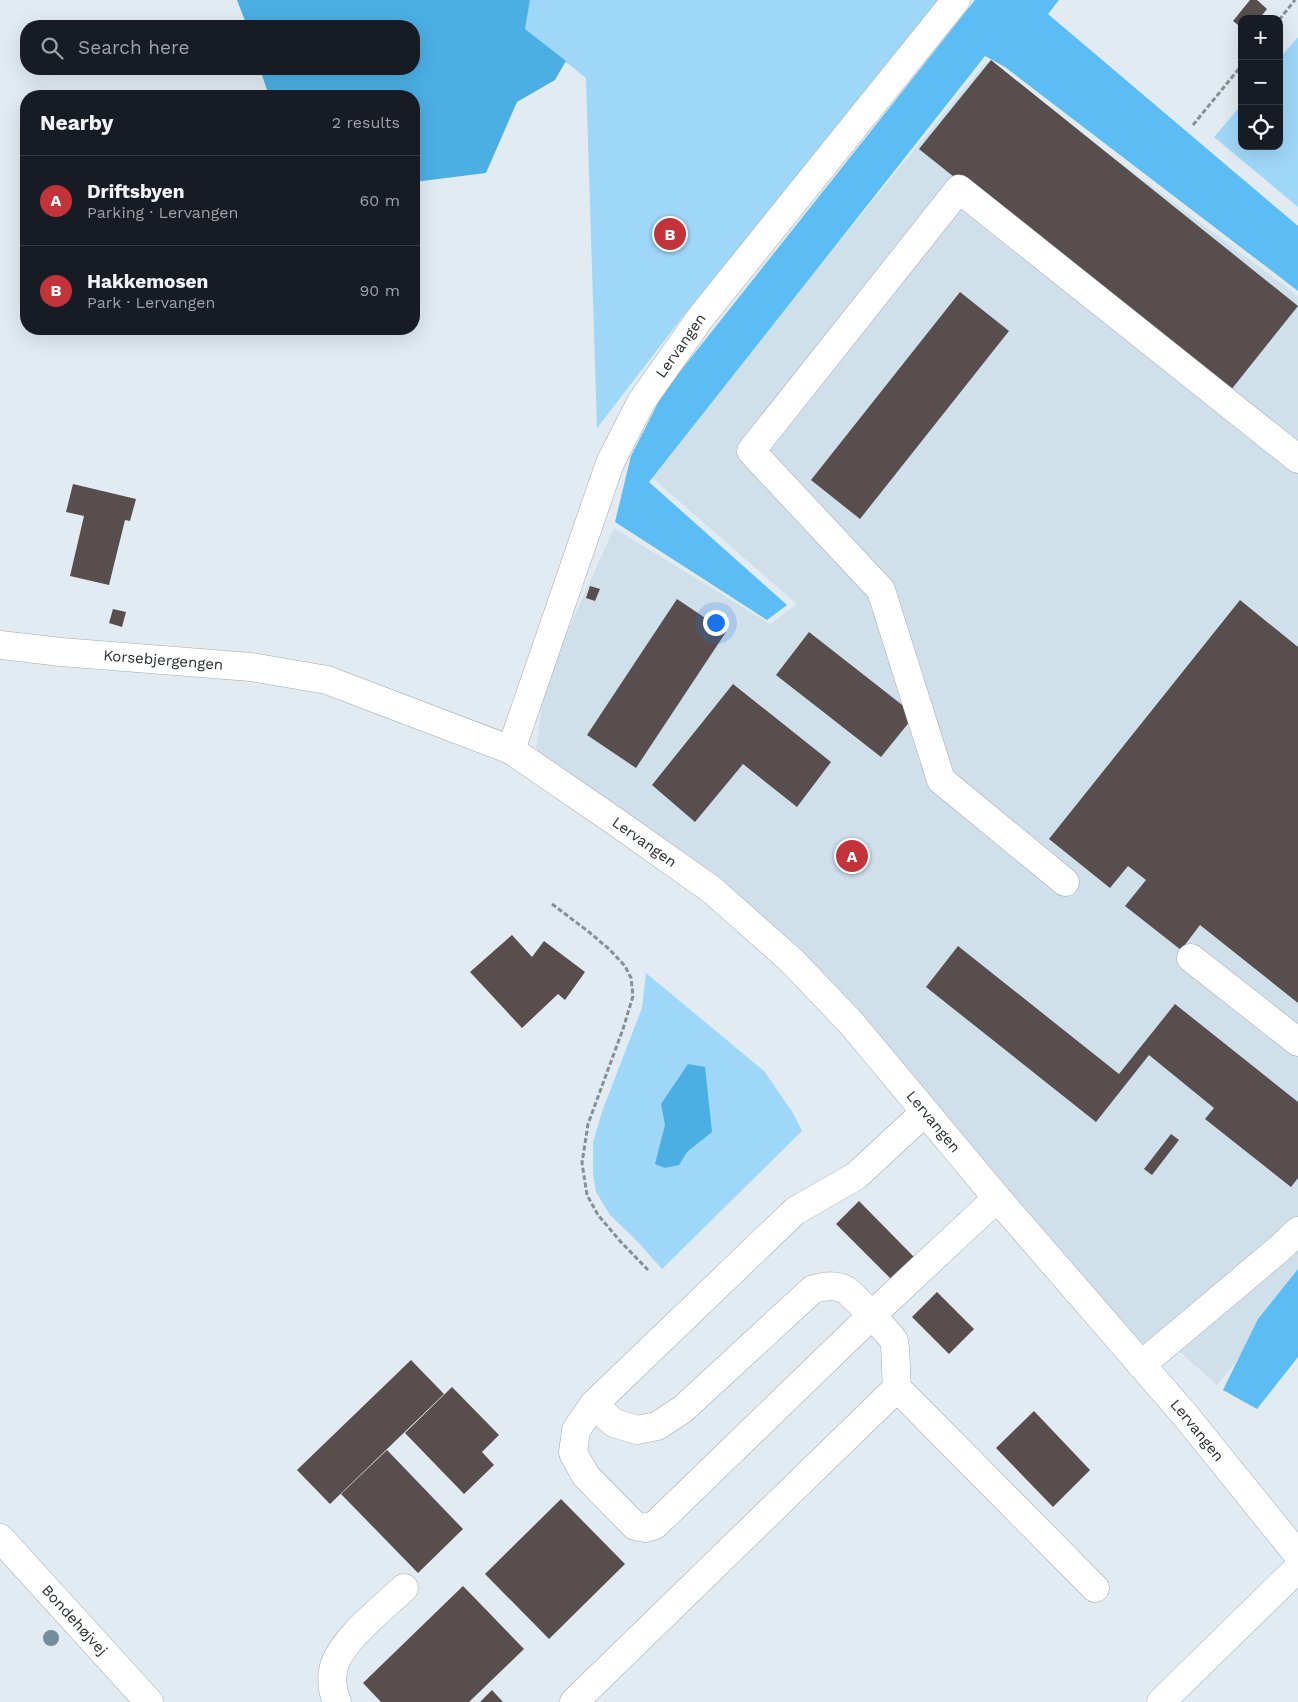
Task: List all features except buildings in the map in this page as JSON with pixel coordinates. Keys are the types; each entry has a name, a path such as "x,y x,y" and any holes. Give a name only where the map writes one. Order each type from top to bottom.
{"street":[{"name":"Lervangen","path":"511,750 610,463 641,402 701,317 956,0"},
{"path":"1065,882 941,780 881,590 751,451 959,189 1298,459"},
{"name":"Korsebjergengen","path":"0,645 61,652 251,667 327,680"},
{"name":"Lervangen","path":"327,680 511,750 712,890 792,960 852,1024 997,1198 1185,1415 1298,1555"},
{"path":"1192,958 1298,1042"},
{"path":"925,1112 856,1176 795,1210 594,1404 576,1430 573,1453 586,1476 635,1526 645,1528 655,1525 872,1315 997,1198"},
{"path":"1141,1365 1298,1231"},
{"path":"594,1404 614,1422 637,1430 657,1426 683,1409 812,1290 822,1286 834,1286 846,1290 872,1315 894,1341 896,1388 1094,1588"},
{"path":"574,1702 896,1388"},
{"name":"Bondehøjvej","path":"0,1538 149,1702"},
{"path":"1161,1702 1298,1568"},
{"path":"337,1702 333,1691 332,1670 341,1652 352,1637 404,1588"}],"path":[{"path":"1283,15 1296,0"},
{"path":"1192,125 1238,71"},
{"path":"552,904 610,950 625,966 631,978 632,996 623,1029 588,1124 582,1163 587,1195 598,1215 648,1270"}],"shaded area":[{"path":"237,0 530,0 525,29 566,61 555,80 517,102 486,173 420,181 420,90 267,90 262,75 420,75 420,20 245,20"},
{"path":"530,0 938,0 681,319 597,428 586,78 524,29"},
{"path":"975,0 1059,0 1048,14 1298,226 1298,291 1005,67 985,56 649,482 787,605 767,620 615,522 631,456 663,393"},
{"path":"1298,37 1298,207 1214,137 1238,109 1238,150 1283,150 1283,54"},
{"path":"986,62 1298,296 1298,1285 1217,1385 1180,1352 1162,1367 906,1076 873,1030 551,771 536,747 546,679 614,528 770,624 797,604 649,475"},
{"path":"646,973 764,1071 793,1113 802,1131 662,1269 610,1215 596,1192 593,1174 593,1142 603,1109 642,1008"},
{"path":"688,1064 705,1067 712,1132 687,1152 679,1165 665,1168 655,1164 665,1125 661,1104"},
{"path":"1298,1269 1298,1357 1257,1409 1223,1390 1258,1319"}],"place":[{"name":"Hakkemosen","path":"670,234"},
{"name":"Driftsbyen","path":"852,856"}]}
